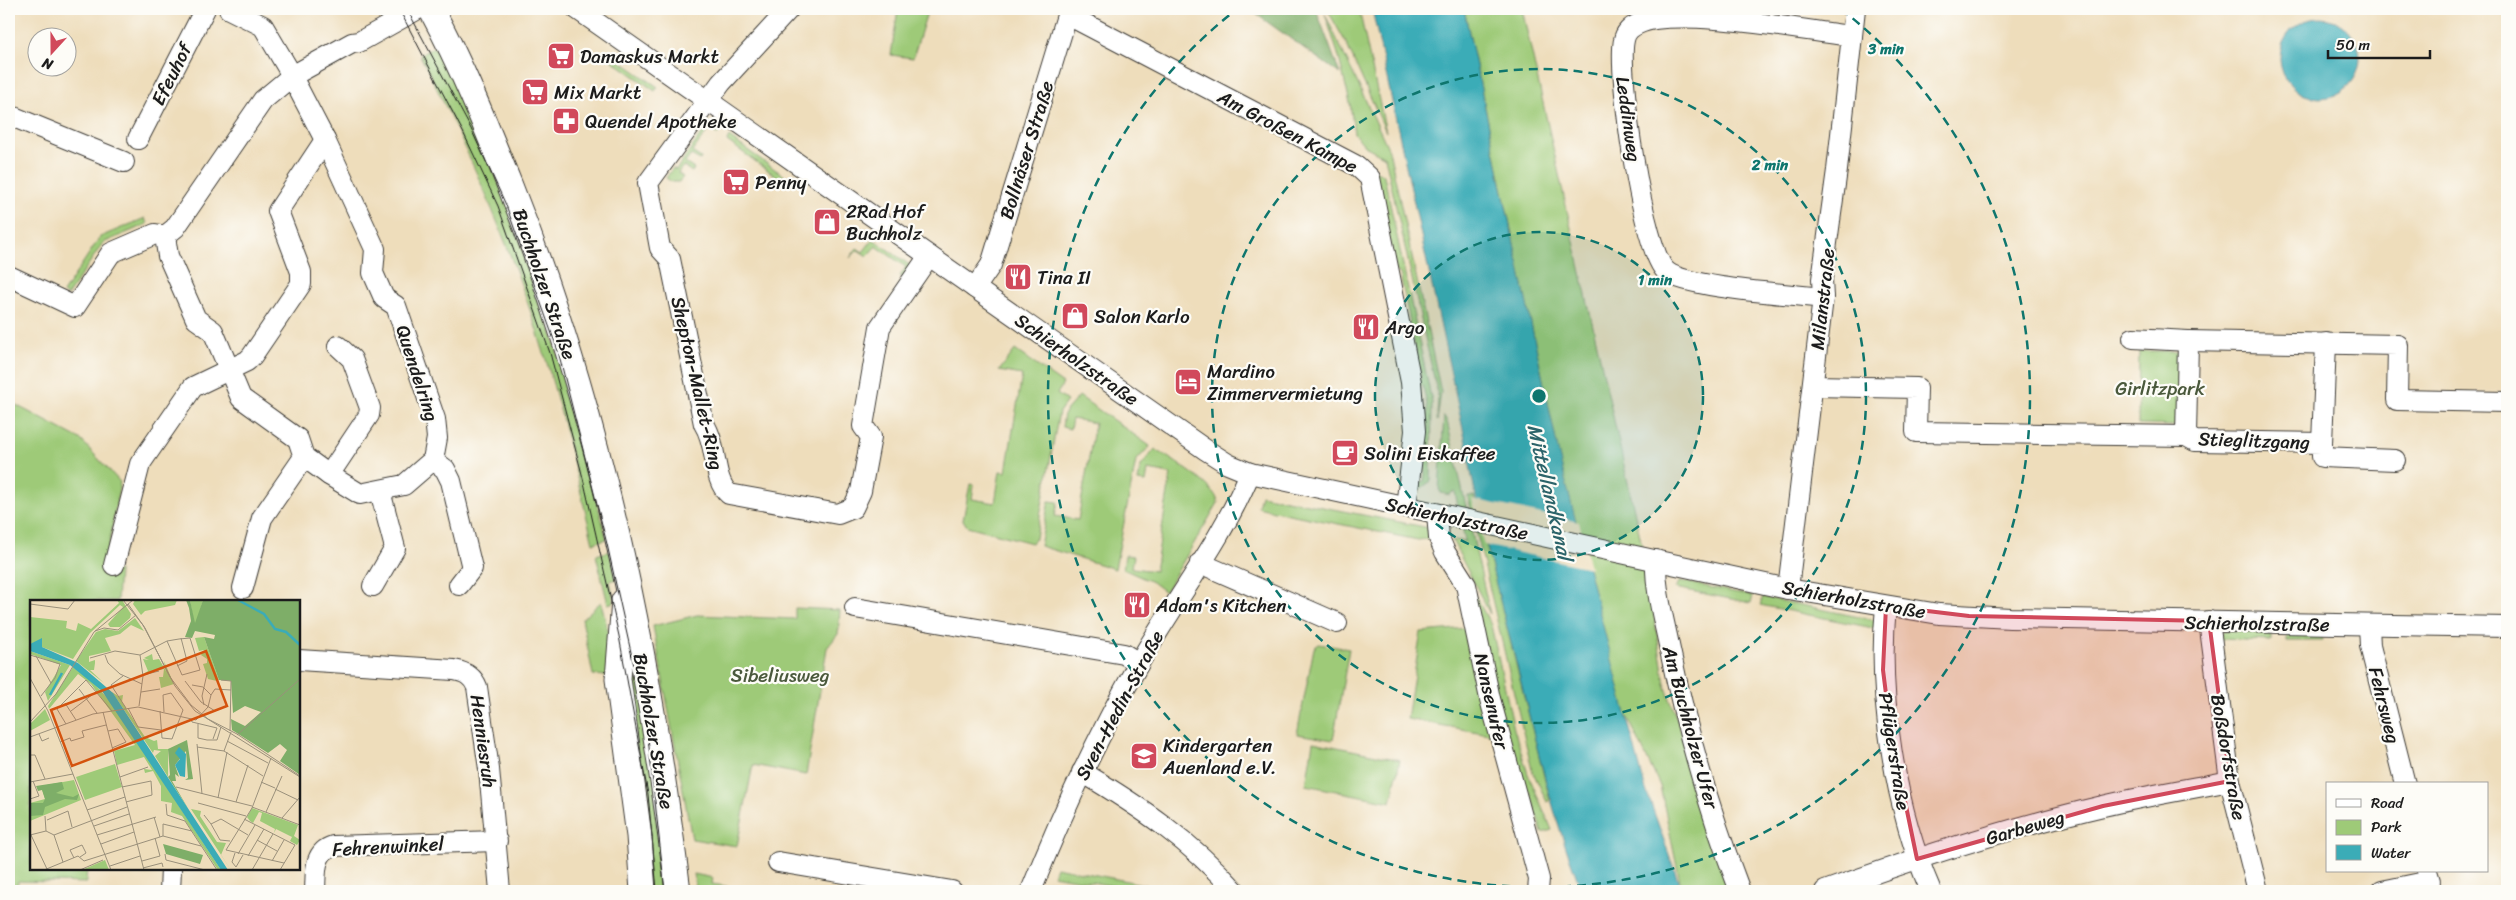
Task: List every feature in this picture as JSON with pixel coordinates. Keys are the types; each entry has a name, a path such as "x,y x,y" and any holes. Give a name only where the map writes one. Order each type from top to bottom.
{"main road":[{"name":"Buchholzer Straße","path":"431,9 477,104 550,291 580,390 627,572 667,806 678,891"},
{"name":"Buchholzer Straße","path":"627,572 619,636 618,679 639,836 643,891"}],"street":[{"name":"Efeuhof","path":"138,139 205,9"},
{"path":"229,9 263,26 292,76"},
{"path":"9,276 75,307 111,253 154,234 164,236 175,228 263,100 292,76 418,9"},
{"name":"Schierholzstraße","path":"577,9 1206,450 1228,464 1250,473 1788,589 1886,606 1968,616 2507,627"},
{"path":"708,100 789,9"},
{"name":"Milanstraße","path":"1788,589 1813,386 1822,298 1822,279 1837,170 1855,9"},
{"name":"Bollnäser Straße","path":"975,288 991,265 1068,12"},
{"name":"Am Großen Kampe","path":"1068,12 1357,166 1370,178 1411,382 1414,430 1406,507"},
{"name":"Leddinweg","path":"1822,298 1688,281 1665,271 1655,254 1632,150 1623,84 1622,61 1624,40 1629,30 1648,20 1698,18 1852,36"},
{"name":"Quendelring","path":"292,76 325,140 375,249 373,273 384,298 396,306 415,355 436,420 437,438 433,460"},
{"name":"Shepton-Mallet-Ring","path":"708,100 648,183 660,248 670,259 704,424 711,435 720,482 729,494 838,514 853,508 862,491 871,437 863,426 880,327 930,256"},
{"path":"9,115 124,162"},
{"path":"114,566 140,464 193,387 247,361 301,284 302,272 278,211 325,140"},
{"path":"164,236 168,256 196,319 213,331 242,398 298,439 304,457 360,494 380,491 411,481 423,467 433,460 444,469 451,481 472,568 459,585"},
{"path":"2133,338 2188,341 2398,345 2397,400 2507,402"},
{"path":"1813,386 1917,388 1916,432 2186,436 2188,341"},
{"name":"Stieglitzgang","path":"2326,343 2322,457 2395,460"},
{"path":"329,474 369,416 370,408 352,359 338,346"},
{"name":"Stieglitzgang","path":"2186,436 2195,441 2322,443"},
{"path":"243,588 262,518 304,457"},
{"name":"Sven-Hedin-Straße","path":"1030,891 1082,772 1139,663 1236,502 1250,473"},
{"path":"373,586 395,548 380,491"},
{"name":"Nansenufer","path":"1437,514 1439,538 1466,586 1490,699 1539,879 1538,891"},
{"name":"Am Buchholzer Ufer","path":"1656,560 1656,581 1690,736 1706,794 1740,891"},
{"path":"1200,563 1309,613 1337,623"},
{"name":"Pflügerstraße","path":"1886,606 1883,670 1891,734 1901,796 1917,859 1930,891"},
{"path":"856,608 1124,654 1139,663"},
{"name":"Boßdorfstraße","path":"2209,622 2230,781 2258,891"},
{"name":"Fehrsweg","path":"2369,625 2370,646 2404,782"},
{"name":"Henniesruh","path":"300,660 454,670 469,675 477,687 497,841 500,891"},
{"path":"1082,772 1139,807 1177,834 1214,867 1235,891"},
{"name":"Garbeweg","path":"1825,891 1917,859 2103,806 2230,781"},
{"name":"Fehrenwinkel","path":"315,891 318,862 324,848 333,846 497,841"},
{"path":"778,862 952,891"},
{"path":"170,891 171,870"},
{"path":"2382,891 2430,880 2428,872"}],"highlighted area":[{"path":"1886,606 1969,616 2209,621 2230,781 2103,806 1917,859 1891,734 1883,670"}],"green space":[{"path":"898,9 928,9 913,58 891,55"},
{"path":"1249,9 1316,9 1340,74"},
{"path":"1327,9 1359,9 1386,132 1346,43"},
{"path":"1464,9 1522,9 1645,559 1665,684 1735,891 1682,891 1660,786 1623,707 1561,464"},
{"path":"1325,14 1389,150 1441,392 1437,421 1438,396 1385,157 1365,146 1354,133 1350,103 1338,54"},
{"path":"434,47 435,49 439,47 502,190 543,299 607,539 593,543 553,386 526,298 485,192 420,55"},
{"path":"606,51 658,87 655,91 603,54"},
{"path":"709,123 720,131 718,135 709,129 692,152 701,158 700,160 691,155 685,163 694,169 692,172 683,166 678,173 683,177 679,182 672,182 666,178 673,168 676,170"},
{"path":"729,137 786,177 783,181 727,141"},
{"path":"1373,169 1384,175 1432,402 1431,481 1420,489 1416,488 1416,484 1424,481 1428,428 1427,405 1423,386 1419,383 1421,377 1412,332 1407,326 1410,322 1400,274 1396,271"},
{"path":"145,218 147,224 103,243 67,296 63,293 100,237"},
{"path":"873,239 911,266 906,280 900,276 906,267 876,246 867,256 858,250 850,258 857,248 863,252"},
{"path":"1015,350 1063,384 1057,394 1067,401 1059,412 1036,538 1032,543 967,526 963,520 970,484 974,485 972,499 995,503 1000,471 1006,472 1022,375 999,371"},
{"name":"Girlitzpark","path":"2139,351 2181,351 2181,426 2138,425"},
{"path":"1079,396 1150,446 1136,461 1115,569 1040,546 1049,501 1058,502 1055,516 1078,520 1095,423 1072,419 1070,429 1062,427 1064,413"},
{"path":"9,404 14,404 80,439 120,482 105,569 119,571 117,600 30,600 30,870 87,870 86,883 18,881 17,891 9,891"},
{"path":"1444,416 1447,421 1490,614 1452,540 1465,541 1455,492 1452,492 1450,495 1441,493 1439,489"},
{"path":"1155,449 1202,481 1216,496 1218,503 1165,592 1152,582 1123,569 1125,555 1134,556 1132,568 1155,571 1171,474 1148,470 1146,482 1138,481 1141,466"},
{"path":"1261,495 1430,528 1434,538 1418,540 1274,511 1258,507"},
{"path":"1468,496 1474,496 1550,800 1547,802 1532,770"},
{"path":"611,551 617,579 610,581 614,602 608,604 596,555"},
{"path":"1680,581 1753,596 1751,603 1675,588"},
{"path":"1472,590 1491,625 1514,729 1528,774 1552,830 1542,833 1530,791 1519,793"},
{"path":"1763,597 1878,621 1878,629 1760,605"},
{"path":"601,602 610,639 608,675 606,676 593,675 582,619"},
{"name":"Sibeliusweg","path":"795,608 840,610 838,634 827,648 806,775 753,765 737,846 692,839 653,626 697,615 795,619"},
{"path":"1468,628 1494,735 1407,719 1421,632"},
{"path":"2224,630 2271,632 2271,641 2218,639"},
{"path":"2322,631 2323,641 2287,641 2287,633"},
{"path":"1319,644 1349,649 1333,740 1297,734 1314,648"},
{"path":"628,663 638,663 671,891 649,891 625,693 633,691"},
{"path":"1313,742 1400,760 1391,802 1306,785"},
{"path":"1056,867 1147,885 1146,891 1112,891 1113,886 1053,875"},
{"path":"694,874 713,878 712,884 755,891 696,891"}],"water":[{"name":"Mittellandkanal","path":"1372,9 1464,9 1561,464 1645,787 1682,891 1582,891 1571,863 1545,778 1488,553"},
{"path":"2320,18 2335,21 2348,30 2357,43 2360,58 2357,73 2348,86 2335,95 2320,98 2305,95 2292,86 2283,73 2280,58 2283,43 2292,30 2305,21"}],"pier":[{"path":"1472,499 1579,522 1590,568 1484,545"}],"tram line":[{"path":"399,9 463,132 498,206 550,353 583,478 619,636 648,794 657,891"},
{"path":"407,9 471,129 506,205 558,351 607,544 646,720 665,891"}],"place":[{"name":"Damaskus Markt","path":"561,56"},
{"name":"Mix Markt","path":"535,92"},
{"name":"Quendel Apotheke","path":"566,121"},
{"name":"Penny","path":"736,182"},
{"name":"2Rad Hof Buchholz","path":"827,222"},
{"name":"Tina II","path":"1018,277"},
{"name":"Salon Karlo","path":"1075,316"},
{"name":"Argo","path":"1366,327"},
{"name":"Mardino Zimmervermietung","path":"1188,382"},
{"name":"Solini Eiskaffee","path":"1345,453"},
{"name":"Adam's Kitchen","path":"1137,605"},
{"name":"Kindergarten Auenland e.V.","path":"1144,756"}]}
